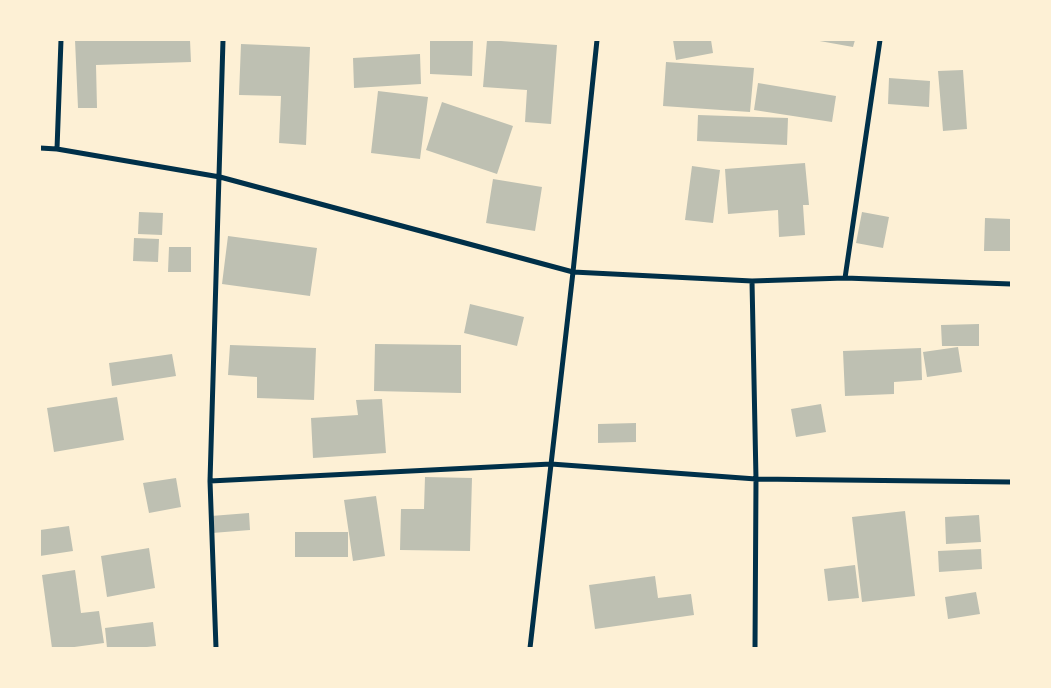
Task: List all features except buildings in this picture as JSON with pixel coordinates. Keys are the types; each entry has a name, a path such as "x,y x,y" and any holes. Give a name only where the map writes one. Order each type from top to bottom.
{"street":[{"path":"57,149 61,40"},
{"path":"216,648 210,481 224,40"},
{"path":"530,648 573,272 597,40"},
{"path":"845,278 880,40"},
{"path":"40,148 57,149 220,177 573,272 752,281 845,278 1011,284"},
{"path":"752,281 756,479 755,648"},
{"path":"210,481 551,464 756,479 1011,482"}]}
